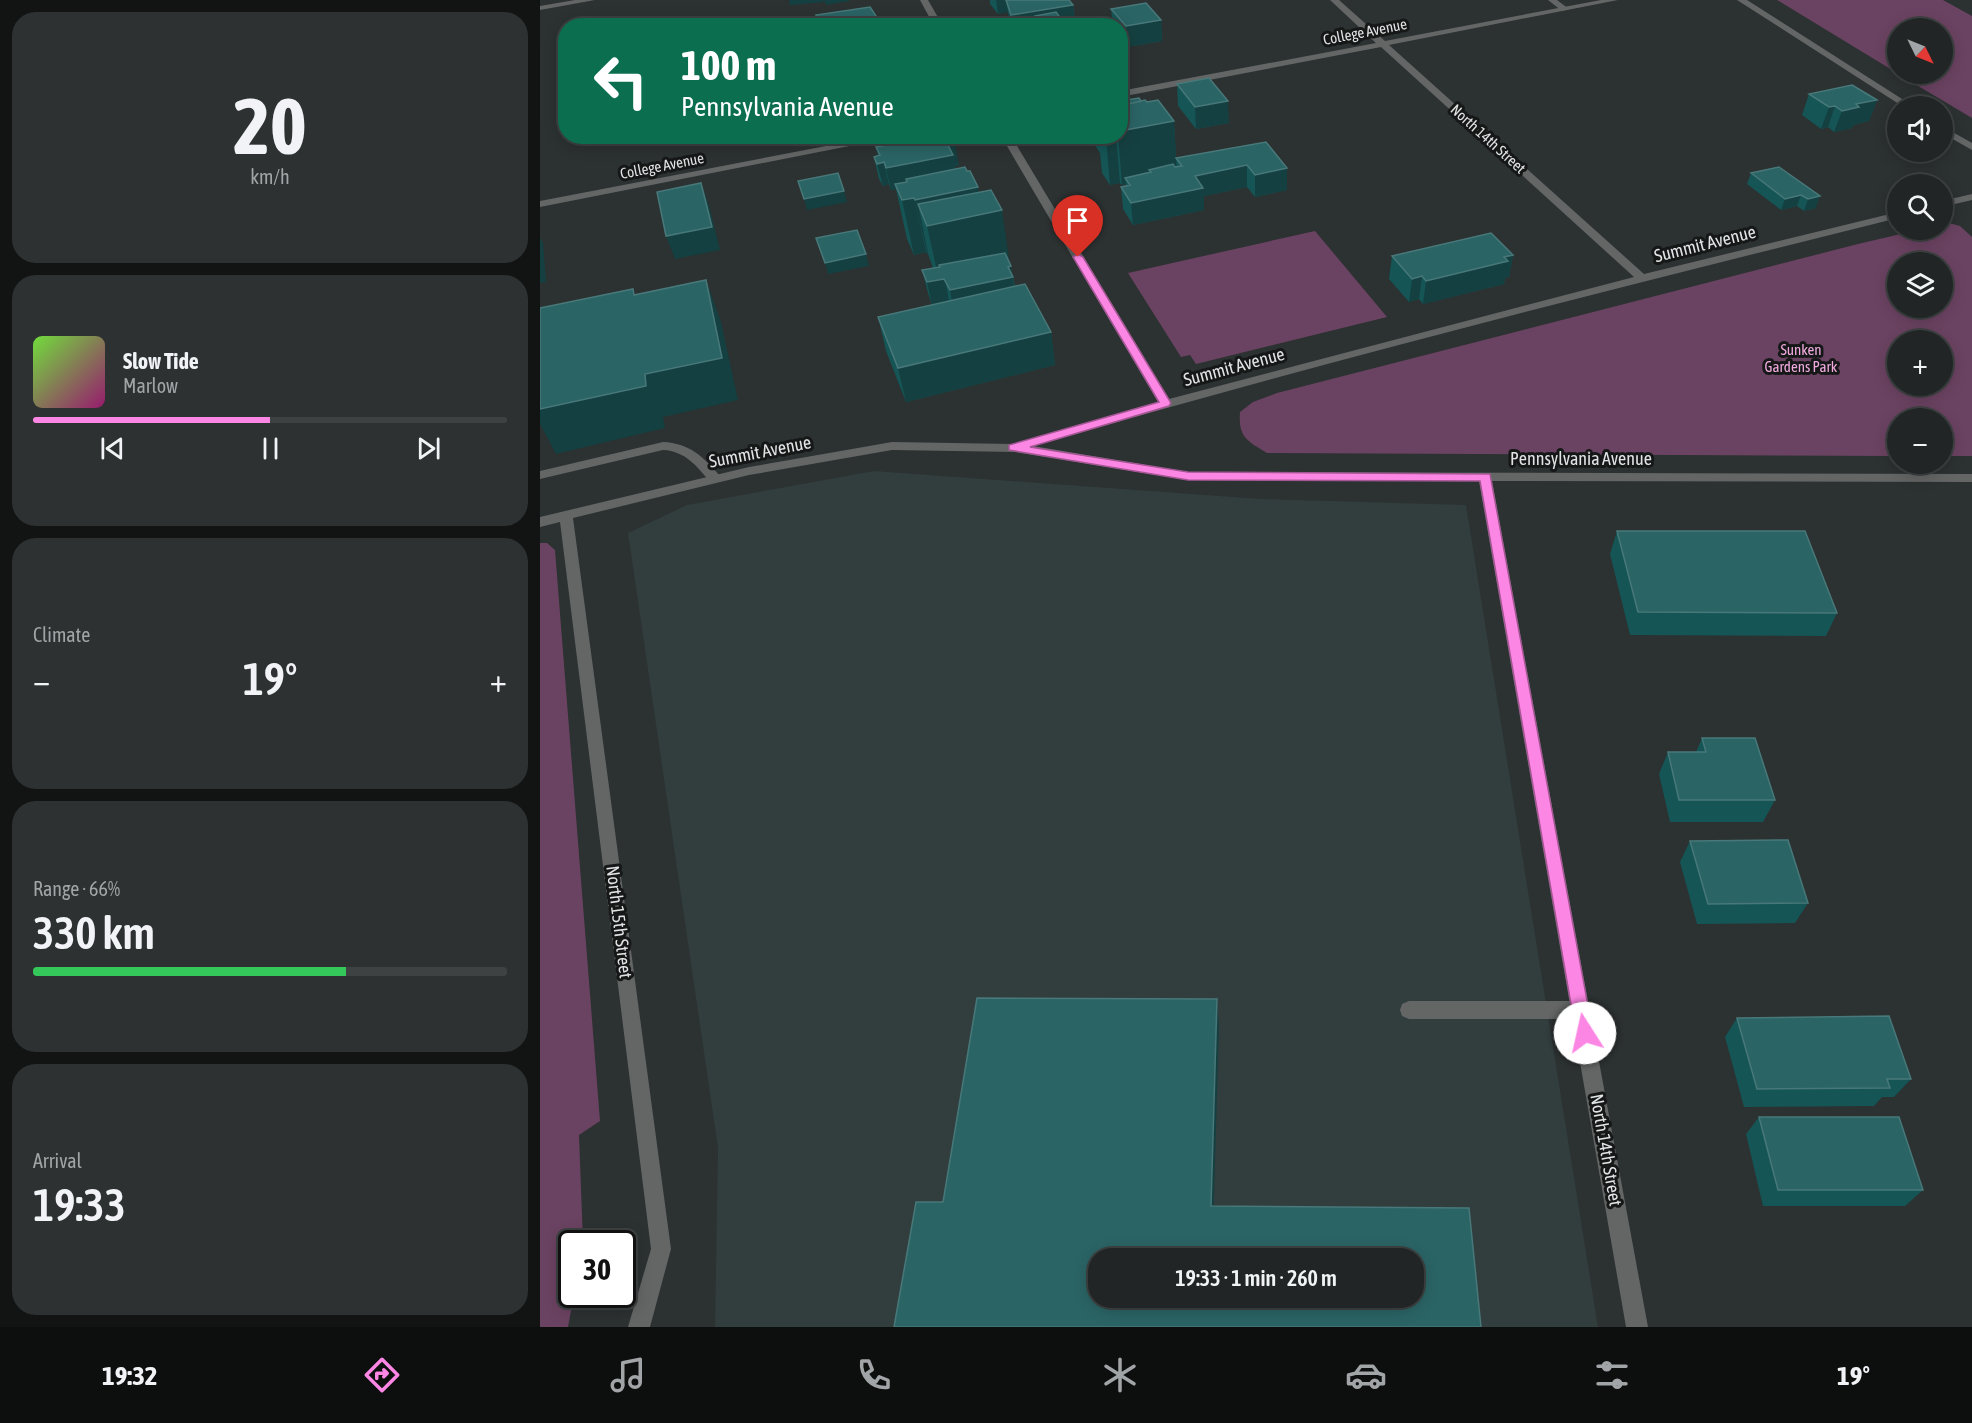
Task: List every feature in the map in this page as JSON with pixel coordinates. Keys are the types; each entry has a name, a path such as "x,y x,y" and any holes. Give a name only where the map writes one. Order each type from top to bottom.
{"street":[{"path":"540,8 591,0"},
{"path":"924,0 934,18"},
{"name":"North 14th Street","path":"1334,0 1642,279"},
{"path":"1552,0 1565,9"},
{"name":"College Avenue","path":"1128,92 1614,0"},
{"path":"1741,0 1892,96"},
{"path":"1953,136 1972,147"},
{"name":"College Avenue","path":"540,204 854,144"},
{"path":"1011,144 1165,403"},
{"path":"1953,202 1971,199"},
{"name":"Summit Avenue","path":"540,522 715,479 892,446 1013,448 1165,403 1642,279 1887,219"},
{"path":"540,475 675,445 685,448 715,479"},
{"name":"Pennsylvania Avenue","path":"1013,448 1188,476 1972,478"},
{"name":"North 14th Street","path":"1485,477 1637,1327"},
{"name":"North 15th Street","path":"566,515 661,1249 639,1327"},
{"path":"1409,1010 1581,1010"}],"shaded area":[{"path":"874,471 1261,499 1466,505 1598,1327 715,1327 718,1148 628,533 687,505"}],"green space":[{"path":"1777,0 1943,0 1972,16 1972,118 1953,107 1953,96 1935,96 1915,84 1953,84 1953,18 1887,18 1887,67"},
{"name":"Sunken Gardens Park","path":"1953,224 1960,226 1972,237 1972,456 1953,456 1953,408 1887,408 1887,456 1267,453 1249,441 1242,433 1240,412 1253,402 1277,393 1887,237 1887,240 1953,240"},
{"path":"1315,231 1387,317 1196,364 1190,355 1181,357 1128,273"},
{"path":"540,543 547,543 555,550 600,1121 579,1135 583,1230 558,1230 558,1308 572,1308 568,1327 540,1327"}],"building":[{"path":"1006,0 1069,0 1073,5 1011,15"},
{"path":"1146,3 1161,20 1128,26 1128,18 1119,18 1111,9"},
{"path":"870,7 877,18 818,18 816,15"},
{"path":"1056,12 1060,18 1037,18 1035,16"},
{"path":"1209,78 1228,101 1195,107 1177,84"},
{"path":"1852,85 1877,100 1856,104 1859,107 1842,111 1835,106 1829,107 1809,94"},
{"path":"1139,98 1141,101 1128,104 1128,100"},
{"path":"1158,100 1174,121 1128,130 1128,104"},
{"path":"1266,142 1287,168 1255,175 1247,165 1195,176 1203,188 1131,203 1121,187 1130,185 1125,178 1173,164 1175,167 1182,166 1176,158"},
{"path":"892,144 955,144 948,145 953,155 886,168 884,162 877,164 874,157 880,155 876,147"},
{"path":"965,167 967,171 970,171 978,187 915,200 914,198 902,200 895,184 907,182 906,179"},
{"path":"1779,167 1820,196 1808,199 1801,195 1785,199 1751,173"},
{"path":"838,173 844,191 804,199 798,181"},
{"path":"701,183 712,227 666,236 657,192"},
{"path":"991,190 1002,210 927,226 918,204"},
{"path":"857,230 866,254 825,263 816,238"},
{"path":"1491,233 1513,255 1504,257 1508,261 1426,281 1422,276 1412,279 1392,256"},
{"path":"1005,253 1013,277 950,290 944,279 927,282 922,270 940,267 939,265"},
{"path":"706,280 722,358 645,374 646,386 540,409 540,308 633,289 634,295"},
{"path":"1025,284 1051,332 898,368 878,317"},
{"path":"1617,531 1805,531 1837,613 1638,612"},
{"path":"1702,738 1755,738 1775,800 1679,800 1668,752 1706,752"},
{"path":"1788,840 1808,903 1708,904 1690,841"},
{"path":"977,998 1217,999 1211,1206 1469,1208 1481,1327 894,1327 916,1202 943,1202"},
{"path":"1889,1016 1911,1079 1887,1079 1890,1088 1757,1089 1737,1018"},
{"path":"1759,1117 1899,1117 1923,1190 1778,1190"}],"route":[{"path":"1078,257 1165,403 1013,448 1188,476 1485,477 1585,1033"}]}
